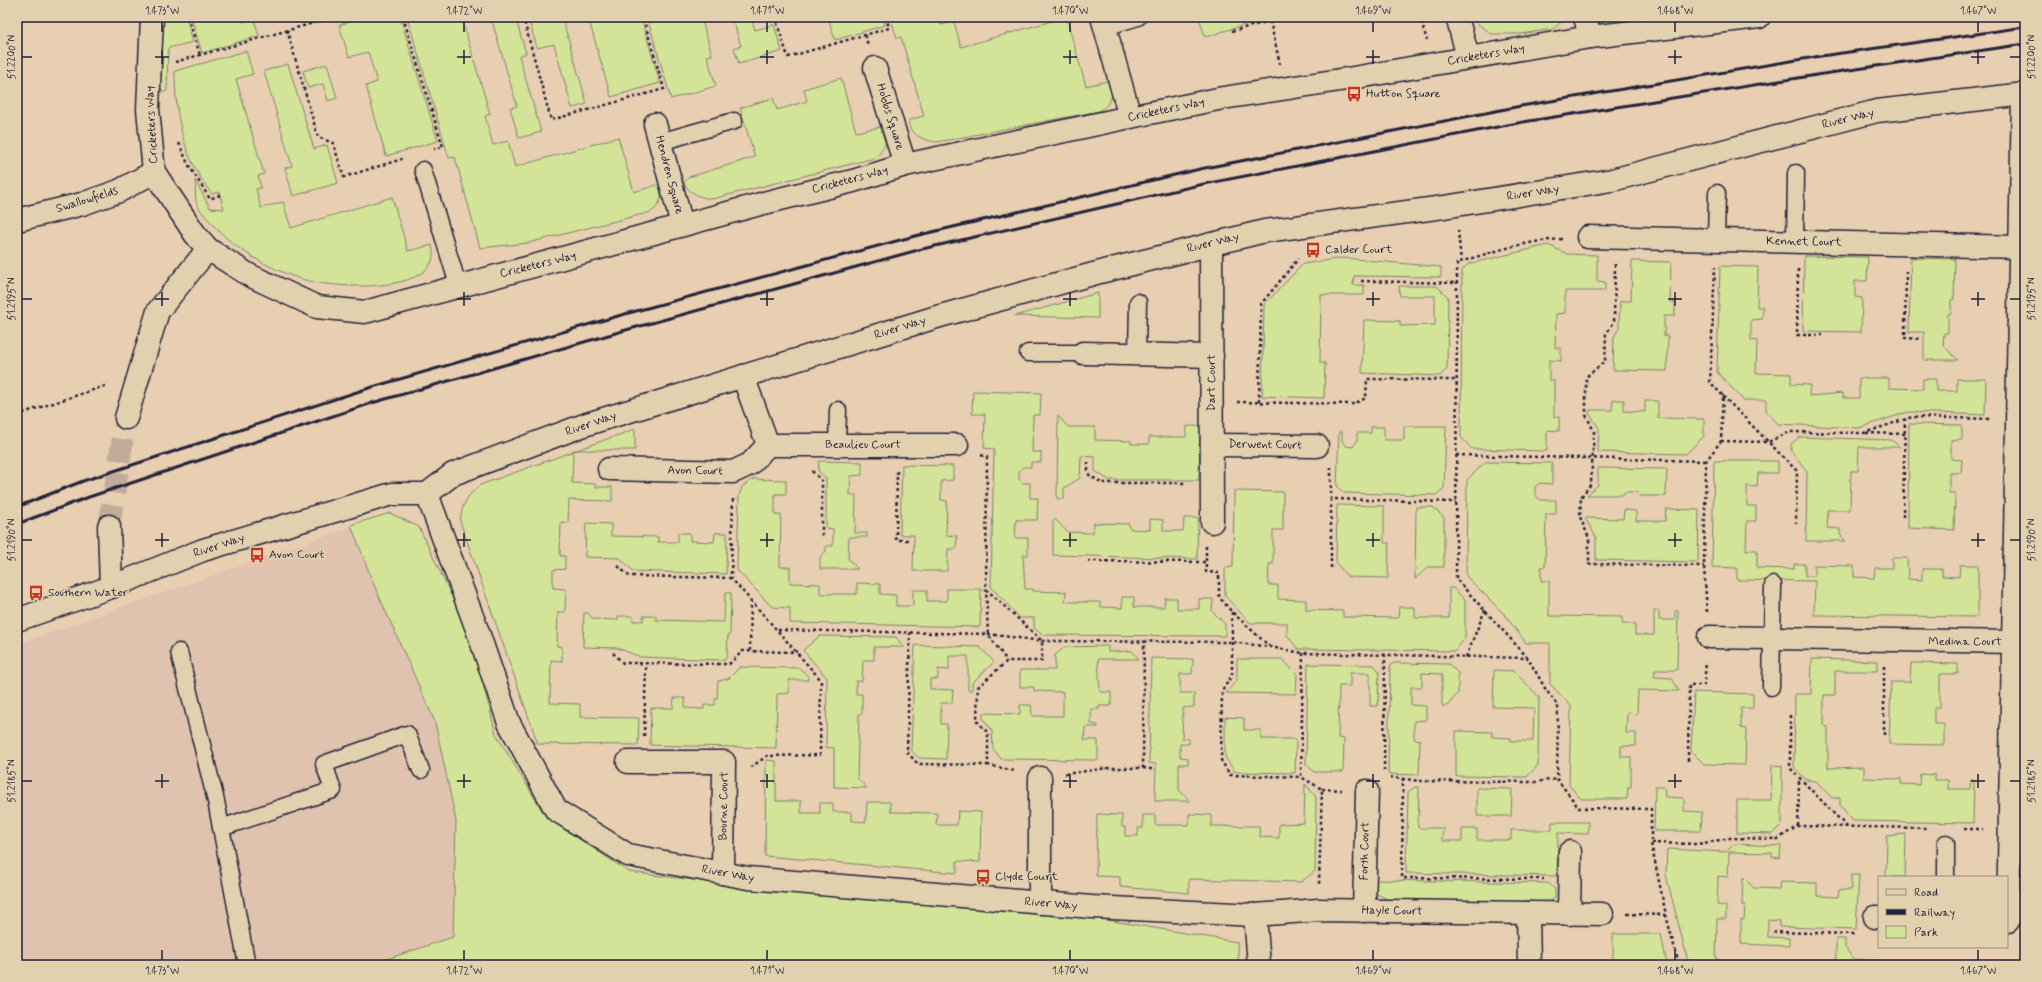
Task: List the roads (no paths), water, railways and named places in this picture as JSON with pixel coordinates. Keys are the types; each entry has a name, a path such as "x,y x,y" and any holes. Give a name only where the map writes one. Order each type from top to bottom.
{"street":[{"name":"Cricketers Way","path":"152,17 148,109 154,172 194,234 208,249 249,275 316,307 365,312 458,286 613,246 682,225 853,181 904,165 1130,117 1223,98 1468,57 1588,27 1759,17"},
{"path":"1456,17 1468,57"},
{"path":"1104,22 1130,117"},
{"name":"Hobbs Square","path":"875,68 904,165"},
{"path":"2013,642 2020,510 2017,419 2024,94"},
{"name":"River Way","path":"17,620 111,587 203,550 392,494 427,494 453,474 587,424 947,314 1104,270 1265,231 1444,207 1612,180 1877,111 2024,94"},
{"name":"Hendren Square","path":"657,133 682,225"},
{"name":"Swallowfields","path":"17,220 82,204 119,192 154,172"},
{"name":"Kennet Court","path":"1588,237 2020,247"},
{"name":"Dart Court","path":"1211,244 1212,522"},
{"path":"126,418 158,311 208,249"},
{"path":"1083,354 1212,356"},
{"path":"742,376 768,445"},
{"name":"Beaulieu Court","path":"768,445 957,445"},
{"name":"Avon Court","path":"609,469 734,472 750,464 768,445"},
{"name":"Derwent Court","path":"1212,445 1317,446"},
{"name":"River Way","path":"427,494 476,624 509,723 556,810 628,855 748,878 1040,903 1255,915"},
{"path":"109,526 111,587"},
{"name":"Medina Court","path":"1709,637 2013,642 2010,830 2013,922"},
{"name":"Bourne Court","path":"636,762 724,762 723,873"},
{"path":"1040,778 1040,903"},
{"name":"Forth Court","path":"1364,911 1367,791"},
{"path":"1569,914 1570,852"},
{"name":"Hayle Court","path":"1255,915 1318,910 1602,914"},
{"path":"1528,913 1529,965"},
{"path":"1255,915 1259,965"}],"lane":[{"path":"1104,22 1138,17"},
{"path":"657,133 734,121"},
{"path":"423,170 458,286"},
{"path":"1796,173 1796,242"},
{"path":"1716,240 1717,193"},
{"path":"1137,355 1138,302"},
{"path":"1028,352 1083,354"},
{"path":"837,445 838,410"},
{"path":"1771,687 1773,585"},
{"path":"179,652 216,801 243,964"},
{"path":"221,828 333,790 324,764 407,734 421,770"},
{"path":"1946,843 1946,876"}],"tunnel":[{"path":"109,526 126,418"}],"railway":[{"path":"17,507 83,481 369,388 625,314 915,236 1200,169 1521,106 1821,56 2025,27"},
{"path":"17,524 89,497 372,403 626,330 918,250 1199,185 1523,122 1823,74 2025,44"}],"place":[{"name":"Hutton Square","path":"1354,94"},
{"name":"Calder Court","path":"1313,250"},
{"name":"Avon Court","path":"257,555"},
{"name":"Southern Water","path":"36,593"},
{"name":"Clyde Court","path":"983,877"}]}
